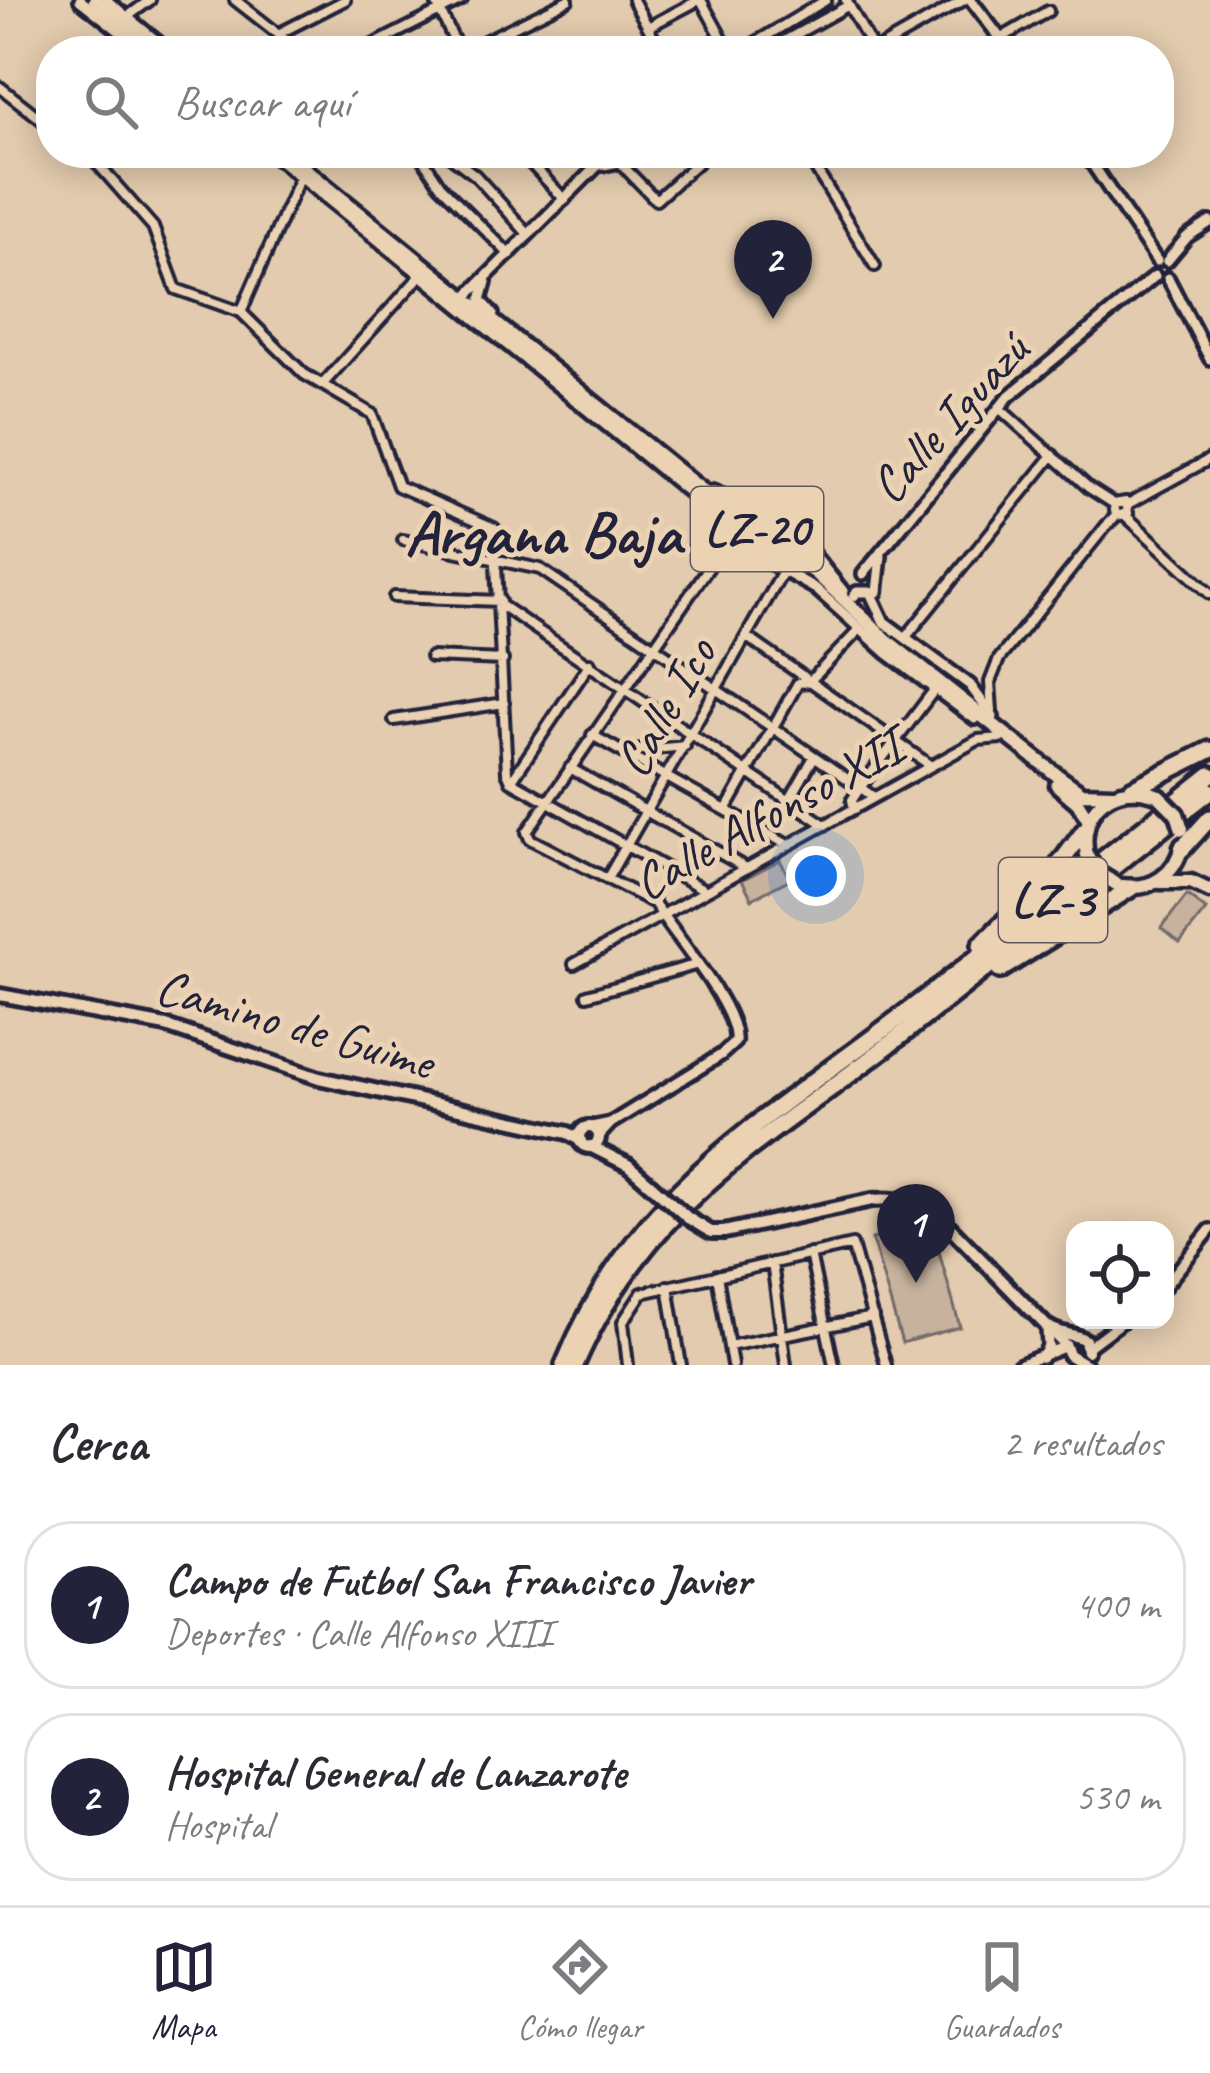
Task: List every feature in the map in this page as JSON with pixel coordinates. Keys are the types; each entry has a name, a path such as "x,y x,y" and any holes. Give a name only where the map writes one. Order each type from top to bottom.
{"highway":[{"name":"LZ-3","path":"1132,789 1210,750"},
{"name":"LZ-3","path":"893,1022 1210,775"},
{"name":"LZ-3","path":"879,1053 1210,791"},
{"name":"LZ-3","path":"1180,854 1210,818"},
{"name":"LZ-3","path":"792,1107 983,943 1052,874 1086,824"},
{"name":"LZ-3","path":"564,1365 595,1298 637,1236 684,1183 1123,886"},
{"name":"LZ-3","path":"575,1365 602,1310 662,1227 771,1122"}],"main road":[{"path":"93,0 135,36"},
{"name":"LZ-20","path":"301,168 678,476 786,554 975,718 1082,793 1112,794"},
{"name":"LZ-20","path":"302,168 698,487 802,562 1078,803 1086,824"},
{"path":"307,168 363,216"},
{"path":"993,717 1003,737"},
{"path":"1191,882 1180,854 1182,830 1172,807 1159,796 1132,789 1112,794 1086,824 1087,855 1098,872 1123,886 1191,882 1210,891"},
{"path":"1156,882 1180,854"},
{"name":"Camino de Guime","path":"0,995 166,1025 319,1078 591,1136"},
{"path":"591,1136 605,1152 711,1232 888,1198 923,1206 938,1215 1044,1326 1080,1352"}],"street":[{"path":"80,0 131,36"},
{"path":"106,0 151,36"},
{"path":"128,17 150,0"},
{"path":"235,0 281,36"},
{"path":"278,34 345,0"},
{"path":"435,0 454,36"},
{"path":"390,36 462,0"},
{"path":"493,36 568,0"},
{"path":"633,0 654,36"},
{"path":"649,27 700,0 727,36"},
{"path":"764,36 826,0"},
{"path":"901,36 967,0 997,36"},
{"path":"791,36 847,3 866,36"},
{"path":"1005,36 1048,11"},
{"path":"0,87 36,115"},
{"path":"101,168 153,227 176,289 241,312 304,374 372,414 398,486 494,528 511,781"},
{"path":"294,168 733,532 807,583 859,630 975,718"},
{"path":"428,168 510,254"},
{"path":"466,168 529,235"},
{"path":"535,168 565,200"},
{"path":"469,294 599,168"},
{"path":"587,178 600,168"},
{"path":"625,168 656,200 691,168"},
{"path":"808,168 875,266"},
{"path":"1096,168 1172,272 1168,278"},
{"path":"241,312 300,177"},
{"path":"324,179 708,487 759,514 792,508 810,553 833,580 963,699"},
{"path":"1168,278 1155,276 1153,268 1210,222"},
{"path":"322,386 421,275"},
{"path":"490,275 481,294 493,314"},
{"name":"Calle Iguazú","path":"854,600 862,575 999,408 1029,377 1155,276"},
{"path":"1168,278 1210,359"},
{"path":"999,408 1089,488 1114,504 1121,516 1210,594"},
{"path":"903,635 1054,455"},
{"path":"993,717 990,682 999,659 1128,504 1210,459"},
{"path":"1114,504 1120,500 1128,504"},
{"path":"777,511 780,532"},
{"path":"766,555 780,532 795,523"},
{"path":"591,1136 721,1055 735,1042 735,1027 654,903 526,836 733,532"},
{"path":"403,540 539,569 874,797"},
{"path":"873,592 883,550"},
{"name":"Calle Ico","path":"608,879 784,571"},
{"path":"833,580 846,586 862,575 884,622 970,685 993,717"},
{"path":"854,600 857,592 873,592"},
{"path":"394,597 500,603 825,825"},
{"path":"726,810 798,683 809,682 859,630"},
{"path":"747,638 931,766"},
{"path":"431,657 502,660"},
{"path":"511,781 590,663"},
{"path":"854,809 852,800 860,788 935,689"},
{"path":"394,720 504,703"},
{"path":"592,735 787,845"},
{"name":"Calle Alfonso XII","path":"574,964 978,740 1003,737"},
{"path":"622,752 685,746"},
{"path":"789,800 814,757"},
{"path":"570,768 747,869"},
{"path":"511,781 704,890"},
{"path":"587,994 695,964"},
{"path":"1174,1275 1210,1230"},
{"path":"628,1365 623,1322 642,1293 852,1245 886,1365"},
{"path":"810,1254 834,1365"},
{"path":"772,1263 786,1365"},
{"path":"717,1275 732,1365"},
{"path":"668,1286 681,1365"},
{"path":"729,1346 873,1317"},
{"path":"1036,1361 1048,1346 1044,1326"},
{"path":"1019,1365 1080,1352 1110,1329"}],"shaded area":[{"path":"780,860 790,879 752,899 742,880"},
{"path":"1187,895 1206,910 1180,943 1161,928"},
{"path":"931,1223 960,1327 902,1343 872,1239"}],"place":[{"name":"Hospital General de Lanzarote","path":"773,319"},
{"name":"Campo de Futbol San Francisco Javier","path":"916,1283"}],"district":[{"name":"Argana Baja","path":"543,533"}]}
